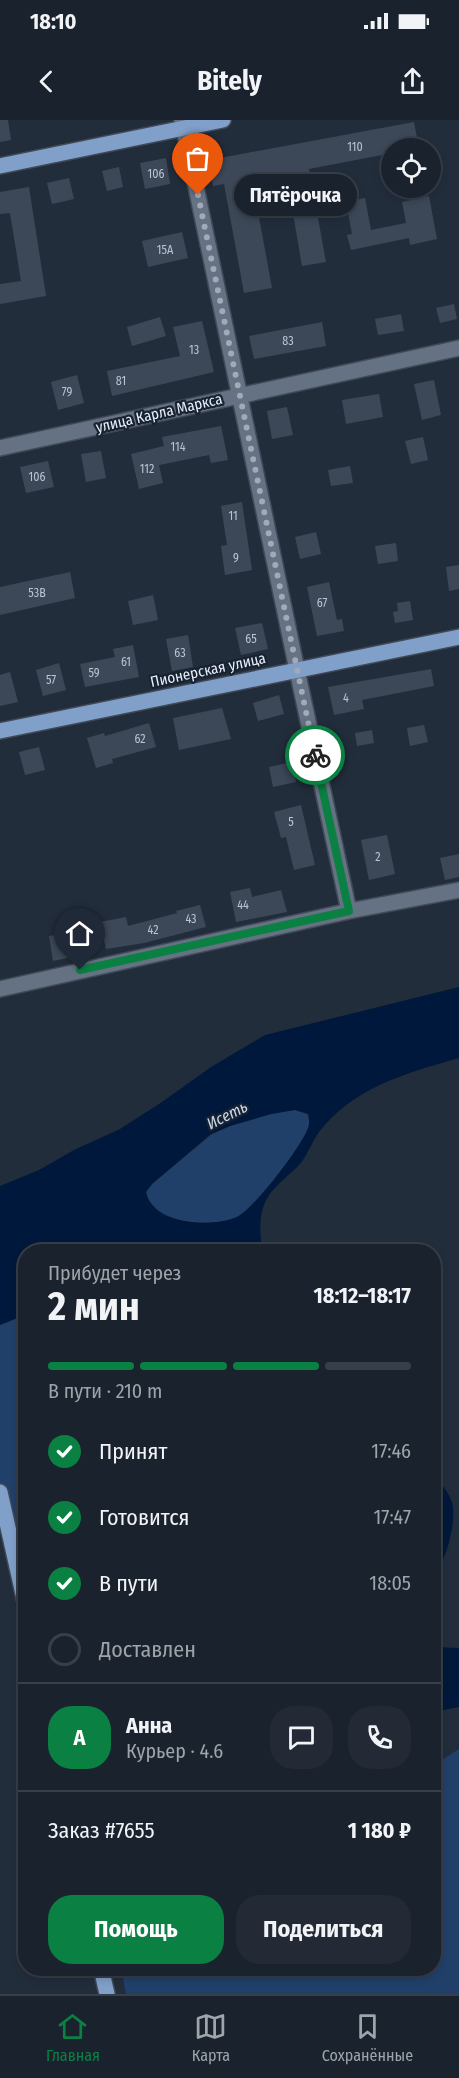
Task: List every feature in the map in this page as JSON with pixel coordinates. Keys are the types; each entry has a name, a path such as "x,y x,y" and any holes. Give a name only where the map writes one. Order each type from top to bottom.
{"main road":[{"path":"0,166 183,124 223,120"},
{"name":"Пионерская улица","path":"0,731 459,637"},
{"path":"0,1492 18,1571"},
{"path":"103,1976 107,1994"}],"street":[{"path":"183,124 349,911"},
{"name":"улица Карла Маркса","path":"0,448 459,348"},
{"path":"0,990 349,911 459,890"}],"shaded area":[{"path":"295,1110 308,1114 309,1124 304,1137 265,1190 237,1217 220,1222 189,1222 161,1214 151,1205 146,1192 152,1184 211,1135 230,1126 271,1114"},
{"path":"18,1318 18,1528 0,1523 0,1325"},
{"path":"459,1749 459,1994 126,1994 123,1976 441,1976 442,1760"}],"water":[{"name":"Исеть","path":"459,987 459,1058 383,1084 348,1104 333,1117 319,1132 300,1164 268,1197 261,1216 261,1244 18,1244 18,1318 0,1325 0,1186 39,1170 74,1150 120,1129 211,1067 265,1035","holes":["295,1110 308,1114 309,1121 304,1137 277,1176 245,1212 237,1217 213,1222 184,1221 171,1217 151,1203 146,1192 152,1184 211,1134 271,1114"]},
{"path":"441,1484 451,1498 453,1507 452,1526 441,1564"},
{"path":"441,1647 459,1648 459,1707 441,1711"}],"building":[{"path":"0,120 8,120 11,140 0,142"},
{"path":"414,122 417,138 381,138 381,155 309,169 326,262 302,266 286,173 252,179 272,288 244,293 224,184 213,186 209,160"},
{"path":"166,158 170,184 145,189 140,163"},
{"path":"119,167 123,187 107,191 102,171"},
{"path":"69,178 74,199 52,204 47,183"},
{"path":"29,187 46,296 0,304 0,284 21,281 10,213 0,214 0,192"},
{"path":"365,198 371,230 406,223 402,202 429,198 437,239 410,245 409,238 351,250 347,235 352,234 346,202"},
{"path":"182,232 188,258 148,267 142,241"},
{"path":"454,304 457,319 440,323 436,308"},
{"path":"401,314 404,331 378,335 375,319"},
{"path":"160,317 166,336 132,346 127,327"},
{"path":"202,321 214,372 112,396 107,371 180,356 173,327"},
{"path":"322,322 326,346 254,359 249,336"},
{"path":"77,375 84,403 58,410 51,382"},
{"path":"434,380 441,415 422,420 414,384"},
{"path":"379,394 383,417 346,424 342,400"},
{"path":"287,407 293,435 272,439 267,411"},
{"path":"221,426 228,460 211,463 209,455 159,465 163,483 139,489 131,454 164,446 162,437"},
{"path":"423,437 428,460 411,464 405,441"},
{"path":"101,451 106,478 86,482 81,454"},
{"path":"48,461 54,487 26,493 20,467"},
{"path":"350,466 353,483 331,486 328,470"},
{"path":"242,502 252,570 225,575 221,546 227,545 221,506"},
{"path":"316,532 321,554 300,559 295,537"},
{"path":"396,543 398,561 378,564 375,546"},
{"path":"459,565 459,589 449,591 446,567"},
{"path":"70,572 75,598 0,615 0,587"},
{"path":"329,582 337,620 342,619 344,631 317,636 307,587"},
{"path":"153,595 158,620 133,625 128,601"},
{"path":"410,601 413,620 395,623 393,612 398,611 397,603"},
{"path":"262,623 268,649 241,655 235,628"},
{"path":"188,635 193,667 172,671 166,639"},
{"path":"133,645 139,677 85,687 80,664 115,657 113,649"},
{"path":"59,663 66,690 43,696 36,670"},
{"path":"431,669 434,686 362,700 364,709 334,715 328,687"},
{"path":"10,672 18,702 0,706 0,675"},
{"path":"279,695 284,714 258,721 253,703"},
{"path":"222,708 231,739 179,750 173,718"},
{"path":"149,723 156,747 112,759 113,763 96,768 87,738 104,733 105,736"},
{"path":"424,725 428,742 410,746 407,728"},
{"path":"372,730 374,743 357,746 355,733"},
{"path":"39,747 45,770 25,775 19,752"},
{"path":"292,762 296,782 273,787 269,767"},
{"path":"301,805 315,865 294,870 286,837 281,838 274,812"},
{"path":"387,835 395,874 369,880 361,840"},
{"path":"459,854 459,877 445,880 440,858"},
{"path":"250,888 252,897 281,890 287,912 236,922 230,892"},
{"path":"200,905 206,927 144,943 106,949 100,922 126,917 128,926"},
{"path":"72,932 77,956 53,961 49,936"}],"way so far":[{"path":"198,195 315,755"}],"place":[{"name":"Пятёрочка","path":"198,195"}],"route":[{"path":"80,970 349,911 315,755"}]}
